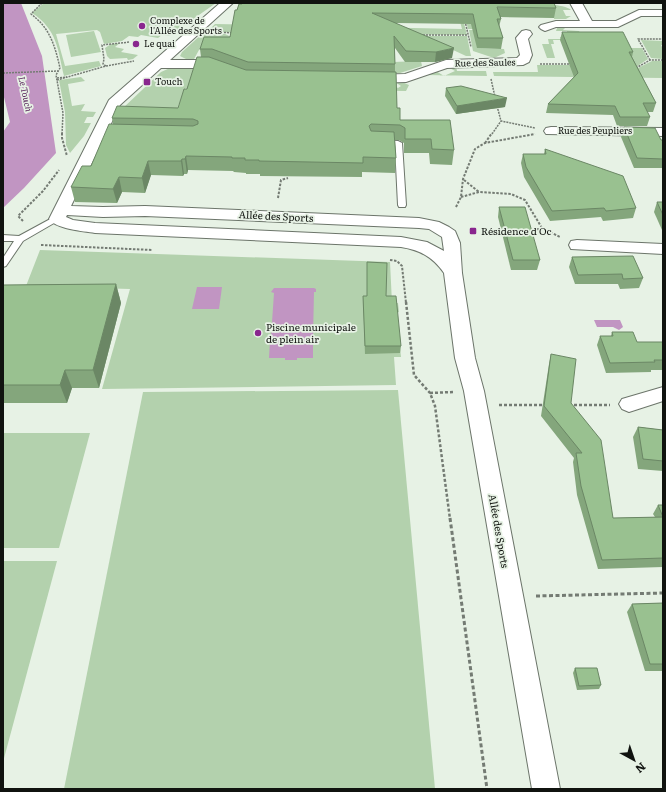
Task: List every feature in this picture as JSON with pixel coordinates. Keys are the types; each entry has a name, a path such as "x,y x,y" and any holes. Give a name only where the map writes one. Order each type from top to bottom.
{"street":[{"path":"59,215 102,136 114,103 227,3"},
{"path":"578,8 595,12"},
{"path":"578,8 588,24"},
{"name":"Rue des Saules","path":"610,13 663,13"},
{"name":"Rue des Saules","path":"354,79 397,80 446,64 509,64 522,61 526,55 522,38 526,34 520,29 524,25 533,24 545,27 556,24 618,24 639,13"},
{"path":"158,64 209,64 218,66 233,73"},
{"name":"Rue des Peupliers","path":"551,131 663,132"},
{"name":"Allée des Sports","path":"59,215 145,210 419,223 433,225 444,230 452,243 453,273 465,358 474,391 546,789"},
{"name":"Allée des Sports","path":"59,215 70,224 95,228 378,240 410,243 432,250 441,256 453,273"},
{"path":"577,245 663,249"},
{"path":"629,404 663,394"}],"lane":[{"path":"372,142 398,142 402,205"},
{"path":"3,264 20,239 59,215"},
{"path":"3,238 20,239"}],"path":[{"path":"40,3 41,4 31,14 41,22 53,39 60,68 56,75 63,113 62,138 68,159"},
{"path":"464,16 476,64"},
{"path":"467,30 472,30"},
{"path":"193,32 240,33"},
{"path":"225,32 232,36"},
{"path":"416,35 468,36"},
{"path":"650,60 638,39 663,39"},
{"path":"106,66 103,64 104,59 102,45 130,42"},
{"path":"632,68 650,60 663,60"},
{"path":"57,79 69,78 106,66 138,61"},
{"path":"522,61 536,64 576,64"},
{"path":"3,73 58,71"},
{"path":"491,76 496,99"},
{"path":"497,106 501,121"},
{"path":"501,121 551,131"},
{"path":"485,143 501,121"},
{"path":"456,207 461,197 463,179 475,149 485,143 551,131"},
{"path":"59,170 43,191 18,216 33,232 33,243 46,246 156,250"},
{"path":"278,198 281,180 288,178"},
{"path":"463,179 480,192"},
{"path":"461,197 480,192 511,194 525,200 542,228 577,245"},
{"path":"383,260 396,261 402,266 414,375 430,393 435,406 487,789"},
{"path":"430,393 487,391 490,404 547,405"},
{"path":"562,405 629,404"},
{"path":"511,597 663,593"}],"green space":[{"name":"Complexe de l'Allée des Sports","path":"44,3 216,3 169,36 162,35 158,38 141,35 138,37 129,36 122,41 104,44 100,32 97,30 56,34 65,66 99,61 101,66 64,76 58,49 52,33 40,19 32,13"},
{"path":"459,3 467,35 207,32 215,24 462,29 457,10"},
{"path":"462,3 537,3 564,7 571,10 563,10 566,16 571,16 566,19 554,19 495,13 479,29 468,29"},
{"path":"567,26 563,30 579,31 585,43 573,40 553,40 554,44 551,44 555,58 547,58 542,44 549,44 548,39 561,39 560,37 567,35 567,31 556,31 557,28"},
{"path":"469,30 477,30 477,48 504,49 505,53 494,58 473,51"},
{"path":"94,31 101,52 71,57 66,35"},
{"path":"203,33 225,34 253,47 206,47 199,50 194,59 186,59 180,56 182,52"},
{"path":"423,36 467,36 471,56 466,56"},
{"path":"641,40 663,41 663,45 661,45 663,49 663,59 651,58"},
{"path":"120,43 115,47 124,49 121,52 138,55 133,59 128,60 127,58 110,59 107,56 105,48 111,44"},
{"path":"624,48 642,48 648,59 636,67"},
{"path":"421,61 422,66 400,73 378,74 393,62"},
{"path":"652,61 663,61 663,78 494,76 493,72 538,72 537,65 576,65 634,70"},
{"path":"456,66 457,71 486,71 487,76 445,75 455,71 448,67"},
{"path":"170,68 210,68 393,85 398,88 401,86 395,82 402,82 409,85 406,91 185,88 167,135 122,109 161,72"},
{"path":"436,71 443,75 424,75"},
{"path":"81,77 85,81 68,84 72,106 85,104 81,111 96,112 93,117 87,117 84,123 91,123 84,136 70,153 66,145 65,112 59,80"},
{"name":"Piscine municipale de plein air","path":"40,250 390,262 392,303 398,303 399,312 396,313 401,357 394,357 396,385 102,389 130,289 26,286"},
{"path":"398,390 435,789 64,789 143,392"},
{"path":"3,433 90,433 59,548 3,548"},
{"path":"3,561 57,561 3,762"}],"water":[{"name":"Le Touch","path":"3,3 21,3 42,56 56,153 24,188 3,208 3,132 10,122 3,93"},
{"path":"197,287 222,287 219,309 192,309"},
{"path":"274,288 316,289 316,292 314,292 313,337 316,337 316,340 313,340 313,358 285,360 285,358 269,358 270,340 268,340 268,337 271,337 274,293 271,292"},
{"path":"594,320 620,320 623,327 619,330 613,327 597,327"}],"building":[{"path":"554,3 556,8 497,7 501,19 497,19 503,38 478,38 473,14 372,13 454,48 436,52 406,51 394,36 395,64 248,62 212,49 200,49 204,37 230,37 235,10 237,10 239,4"},
{"path":"562,32 623,32 633,52 629,52 656,103 643,103 650,117 620,117 615,106 548,104 578,73"},
{"path":"197,57 209,57 246,70 396,72 397,108 400,108 400,120 450,120 454,150 432,149 431,139 405,139 405,128 400,125 371,124 369,126 371,131 394,132 396,158 363,157 363,163 259,161 232,157 186,156 185,159 182,159 181,161 148,161 142,178 119,177 113,189 71,187 82,166 91,166 109,124 193,126 198,124 198,121 193,119 112,118 117,106 178,108 184,89 187,89"},
{"path":"461,86 507,98 457,106 446,88"},
{"path":"624,127 655,128 661,140 663,140 663,159 637,158"},
{"path":"545,149 623,176 636,208 606,211 604,208 552,211 526,167 523,154 546,154"},
{"path":"657,202 663,202 663,215"},
{"path":"499,207 525,207 540,260 513,260"},
{"path":"633,256 643,278 623,279 622,274 578,275 572,257"},
{"path":"367,262 387,263 386,296 396,296 401,346 365,346 363,296 367,296"},
{"path":"116,284 93,370 65,370 60,385 3,385 3,285"},
{"path":"612,332 633,332 637,342 663,342 663,360 654,360 655,362 610,363 600,336 613,336"},
{"path":"551,354 576,359 571,403 601,440 613,518 663,517 663,558 602,560 581,486 576,453 582,453 544,406"},
{"path":"638,427 663,430 663,461 643,459"},
{"path":"658,505 663,505 663,517"},
{"path":"663,603 663,664 650,664 632,604"},
{"path":"575,668 597,668 601,685 579,686"}],"place":[{"name":"Complexe de l'Allée des Sports","path":"142,26"},
{"name":"Le quai","path":"136,44"},
{"name":"Touch","path":"147,82"},
{"name":"Résidence d'Oc","path":"473,231"},
{"name":"Piscine municipale de plein air","path":"258,333"}]}
